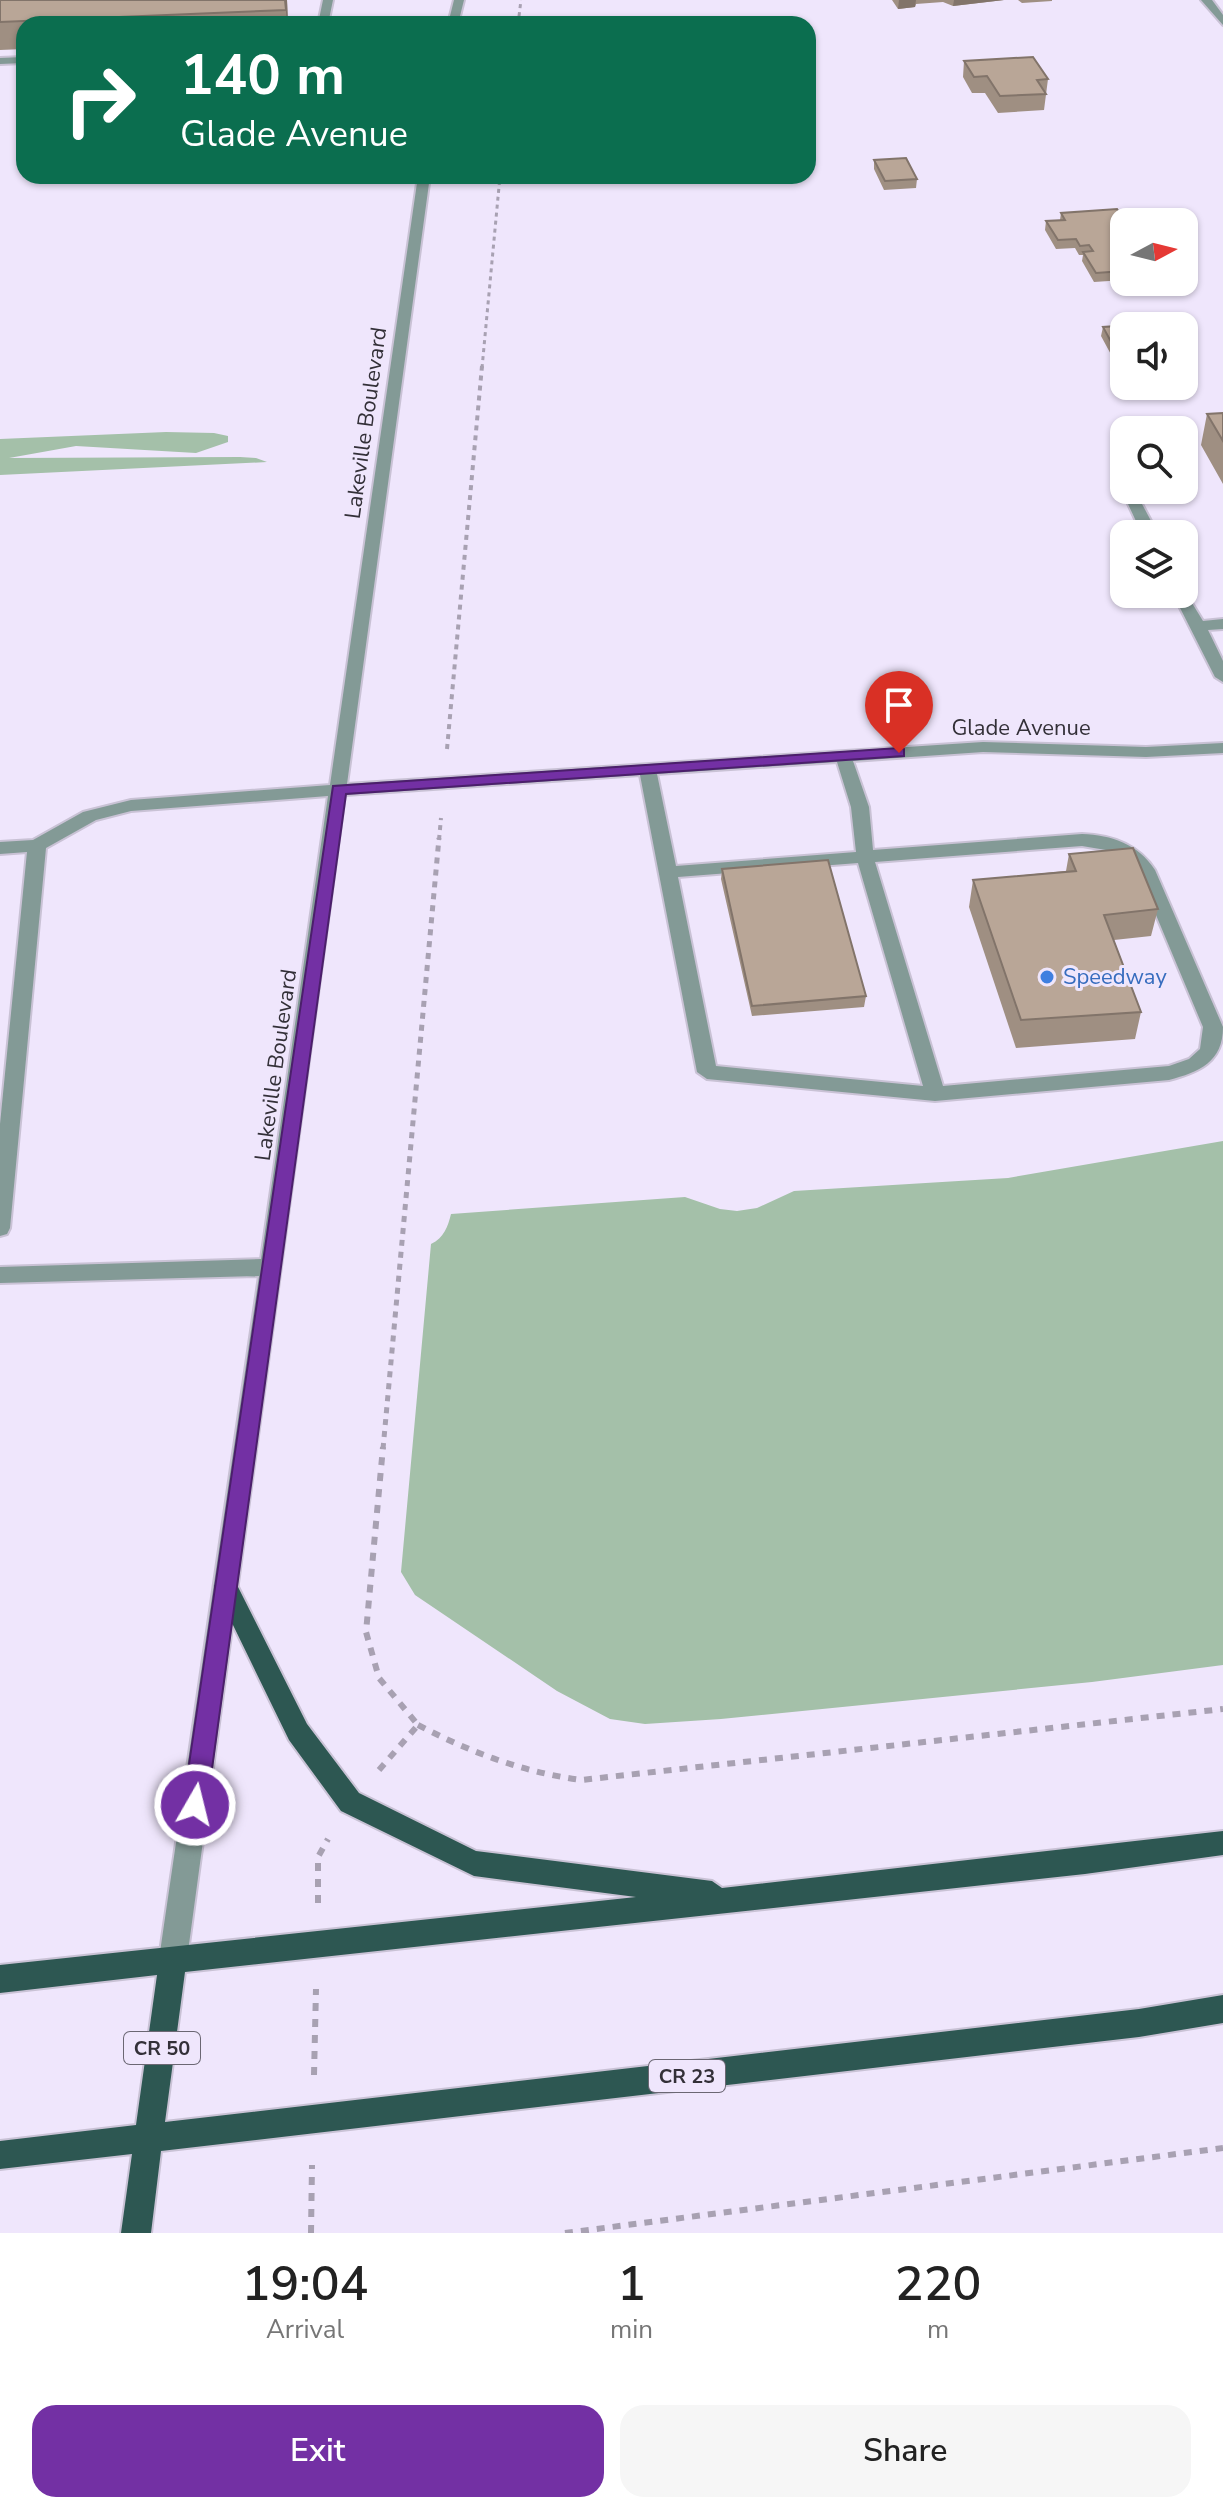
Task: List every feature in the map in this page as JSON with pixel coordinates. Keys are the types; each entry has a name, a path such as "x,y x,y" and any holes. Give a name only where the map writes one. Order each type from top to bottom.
{"main road":[{"path":"226,1586 298,1732 350,1802 474,1863 743,1898"},
{"path":"0,1979 1085,1861 1223,1843"},
{"name":"CR 50","path":"136,2233 173,1959"},
{"name":"CR 23","path":"0,2155 1123,2025 1223,2009"}],"street":[{"path":"1206,0 1223,22"},
{"name":"Lakeville Boulevard","path":"173,1959 423,184"},
{"path":"1135,504 1143,520"},
{"path":"1188,608 1223,677"},
{"path":"1198,626 1223,624"},
{"name":"Glade Avenue","path":"37,845 80,818 121,806 983,747 1146,752 1223,748"},
{"path":"843,756 860,807 865,857 935,1094"},
{"path":"648,770 707,1072 935,1094 1191,1068 1211,1051 1213,1027 1146,870 1134,856 1116,845 1082,840 668,872"},
{"path":"0,848 37,845 0,1228"},
{"path":"0,1275 272,1267"}],"path":[{"path":"499,184 366,1632 379,1678 418,1725 472,1754 548,1776 581,1780 1223,1709"},
{"path":"311,2233 318,1857 350,1802 418,1725"},
{"path":"565,2233 1223,2148"}],"green space":[{"path":"214,433 228,436 228,442 196,453 76,446 9,458 240,457 267,462 0,475 0,439"},
{"path":"1223,1141 1223,1665 1092,1682 645,1724 610,1719 557,1691 415,1595 401,1572 431,1244 442,1235 451,1214 685,1197 720,1209 737,1211 757,1208 794,1191 1008,1178"}],"building":[{"path":"0,0 285,0 286,10 143,16 16,16 16,21 0,22"},
{"path":"1033,57 1048,79 1037,80 1046,94 1000,96 987,76 974,77 964,61"},
{"path":"906,158 917,179 885,181 874,160"},
{"path":"1110,210 1110,272 1096,273 1083,252 1093,251 1089,245 1080,246 1076,239 1058,240 1046,221 1065,220 1061,213"},
{"path":"1103,327 1110,327 1110,340"},
{"path":"1223,413 1223,441 1207,414"},
{"path":"1133,848 1158,909 1104,915 1141,1012 1021,1020 973,880 1076,871 1069,854"},
{"path":"828,860 866,996 752,1006 722,869"}],"place":[{"name":"Speedway","path":"1047,977"}],"route":[{"path":"195,1805 339,789 899,753"}]}
